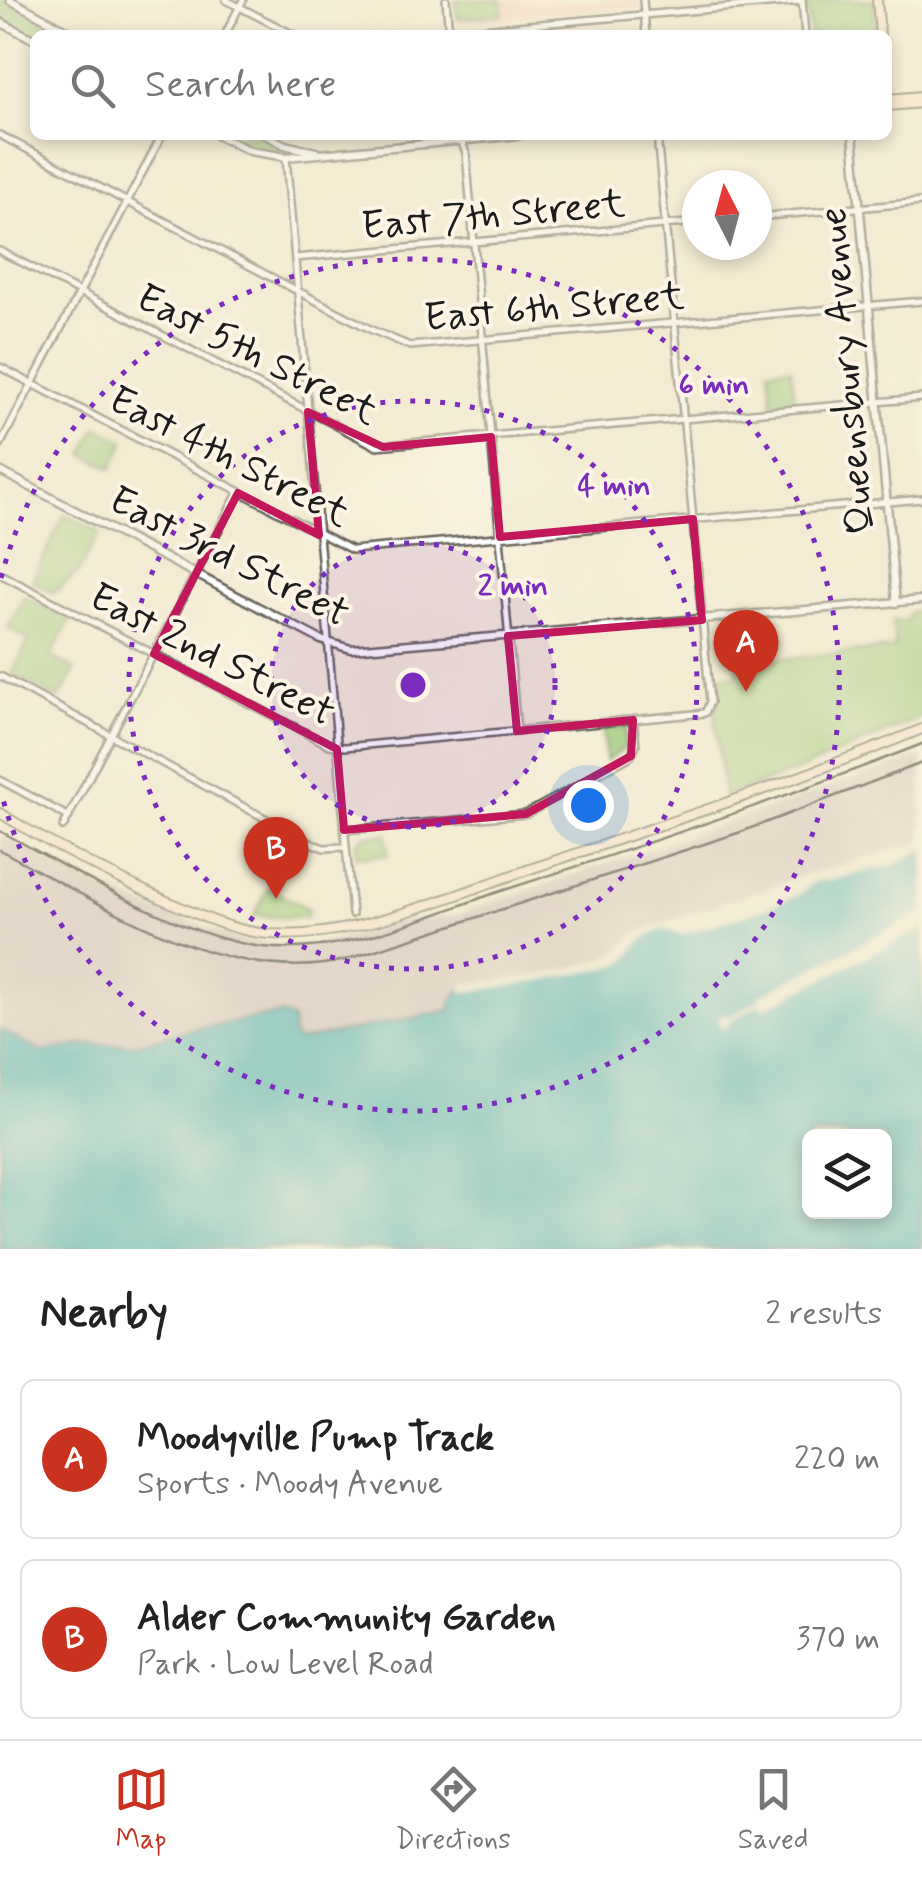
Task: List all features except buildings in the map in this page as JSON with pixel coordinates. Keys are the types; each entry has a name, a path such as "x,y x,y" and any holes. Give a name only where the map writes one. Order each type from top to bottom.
{"main road":[{"path":"877,0 880,30"},
{"path":"892,98 922,96"},
{"path":"892,106 922,104"},
{"path":"0,812 110,875 208,920 258,933 299,936 368,922 692,816 922,729"}],"street":[{"path":"10,0 67,30"},
{"path":"226,0 241,3 286,30"},
{"path":"446,0 449,30"},
{"path":"643,0 645,30"},
{"path":"483,30 802,0 805,30"},
{"path":"228,30 241,3"},
{"path":"0,22 30,37"},
{"name":"East 6th Street","path":"0,135 403,344 922,301"},
{"path":"0,445 159,140"},
{"path":"227,140 250,151 286,158 439,140"},
{"path":"276,140 317,152"},
{"path":"460,140 466,152 517,731"},
{"path":"658,140 702,620"},
{"name":"Queensbury Avenue","path":"853,140 896,602"},
{"path":"286,158 352,914"},
{"path":"772,216 922,202"},
{"name":"East 7th Street","path":"295,258 682,223"},
{"name":"East 5th Street","path":"0,251 364,442 382,447 922,398"},
{"name":"East 4th Street","path":"0,367 352,550 922,499"},
{"name":"East 3rd Street","path":"0,472 329,643 359,650 922,600"},
{"path":"63,827 238,493"},
{"name":"East 2nd Street","path":"0,574 336,747 702,714 710,702 702,620"},
{"path":"0,676 312,844 345,847"},
{"path":"344,830 531,812 631,756 636,745 633,720"},
{"path":"0,780 69,817"}],"highlighted area":[{"path":"308,412 383,447 491,437 500,537 693,519 702,620 508,636 517,731 633,720 631,756 526,814 344,830 337,749 154,654 238,493 319,535"}],"shaded area":[{"path":"456,0 637,0 638,7 458,22"},
{"path":"922,756 922,842 809,874 637,932 616,953 569,973 451,1010 298,1041 294,1038 292,1019 281,1014 135,1044 79,1045 42,1052 0,1029 0,834 139,904 241,940 292,947 322,944 400,922 454,916"}],"green space":[{"path":"2,0 60,30 30,30 30,34 0,18"},
{"path":"455,0 502,0 503,14 457,19"},
{"path":"806,0 874,0 877,30 809,30"},
{"path":"235,140 270,140 308,153 285,153"},
{"path":"791,367 795,402 773,404 769,369"},
{"path":"97,427 125,441 112,468 84,455"},
{"path":"65,514 100,532 80,570 54,593 32,581"},
{"path":"24,596 71,619 51,656 75,670 59,699 12,674 29,640 8,628"},
{"path":"922,609 922,717 802,769 724,797 714,708 719,704 716,677 738,675 737,663 895,648 893,620 906,621 910,612"},
{"path":"626,727 626,747 606,761 603,729"},
{"path":"387,834 388,855 356,857 356,844 362,836"},
{"path":"268,888 309,909 305,918 254,916"}],"water":[{"path":"922,848 922,1249 0,1249 0,1029 42,1052 79,1045 135,1044 281,1014 292,1019 298,1041 450,1010 450,1003 461,989 541,978 617,960 639,937 664,925 676,930 800,891 810,881"}],"pier":[{"path":"922,845 922,850 894,864 815,881 798,895 757,911 682,934 662,929 640,941 627,960 618,965 528,983 463,992 461,989 464,984 536,976 616,957 634,938 656,925 685,924 800,887 810,877 880,861"},
{"path":"922,913 922,928 764,1008 760,1004 722,1028 719,1017 725,1014 728,1018 759,1000 758,997"}],"railway":[{"path":"0,831 128,900 198,931 263,947 323,946 412,923 764,803 922,744"},
{"path":"0,850 166,936 211,952 300,966 345,960 738,833 922,763"}],"place":[{"name":"Moodyville Pump Track","path":"746,692"},
{"name":"Alder Community Garden","path":"276,899"}]}
